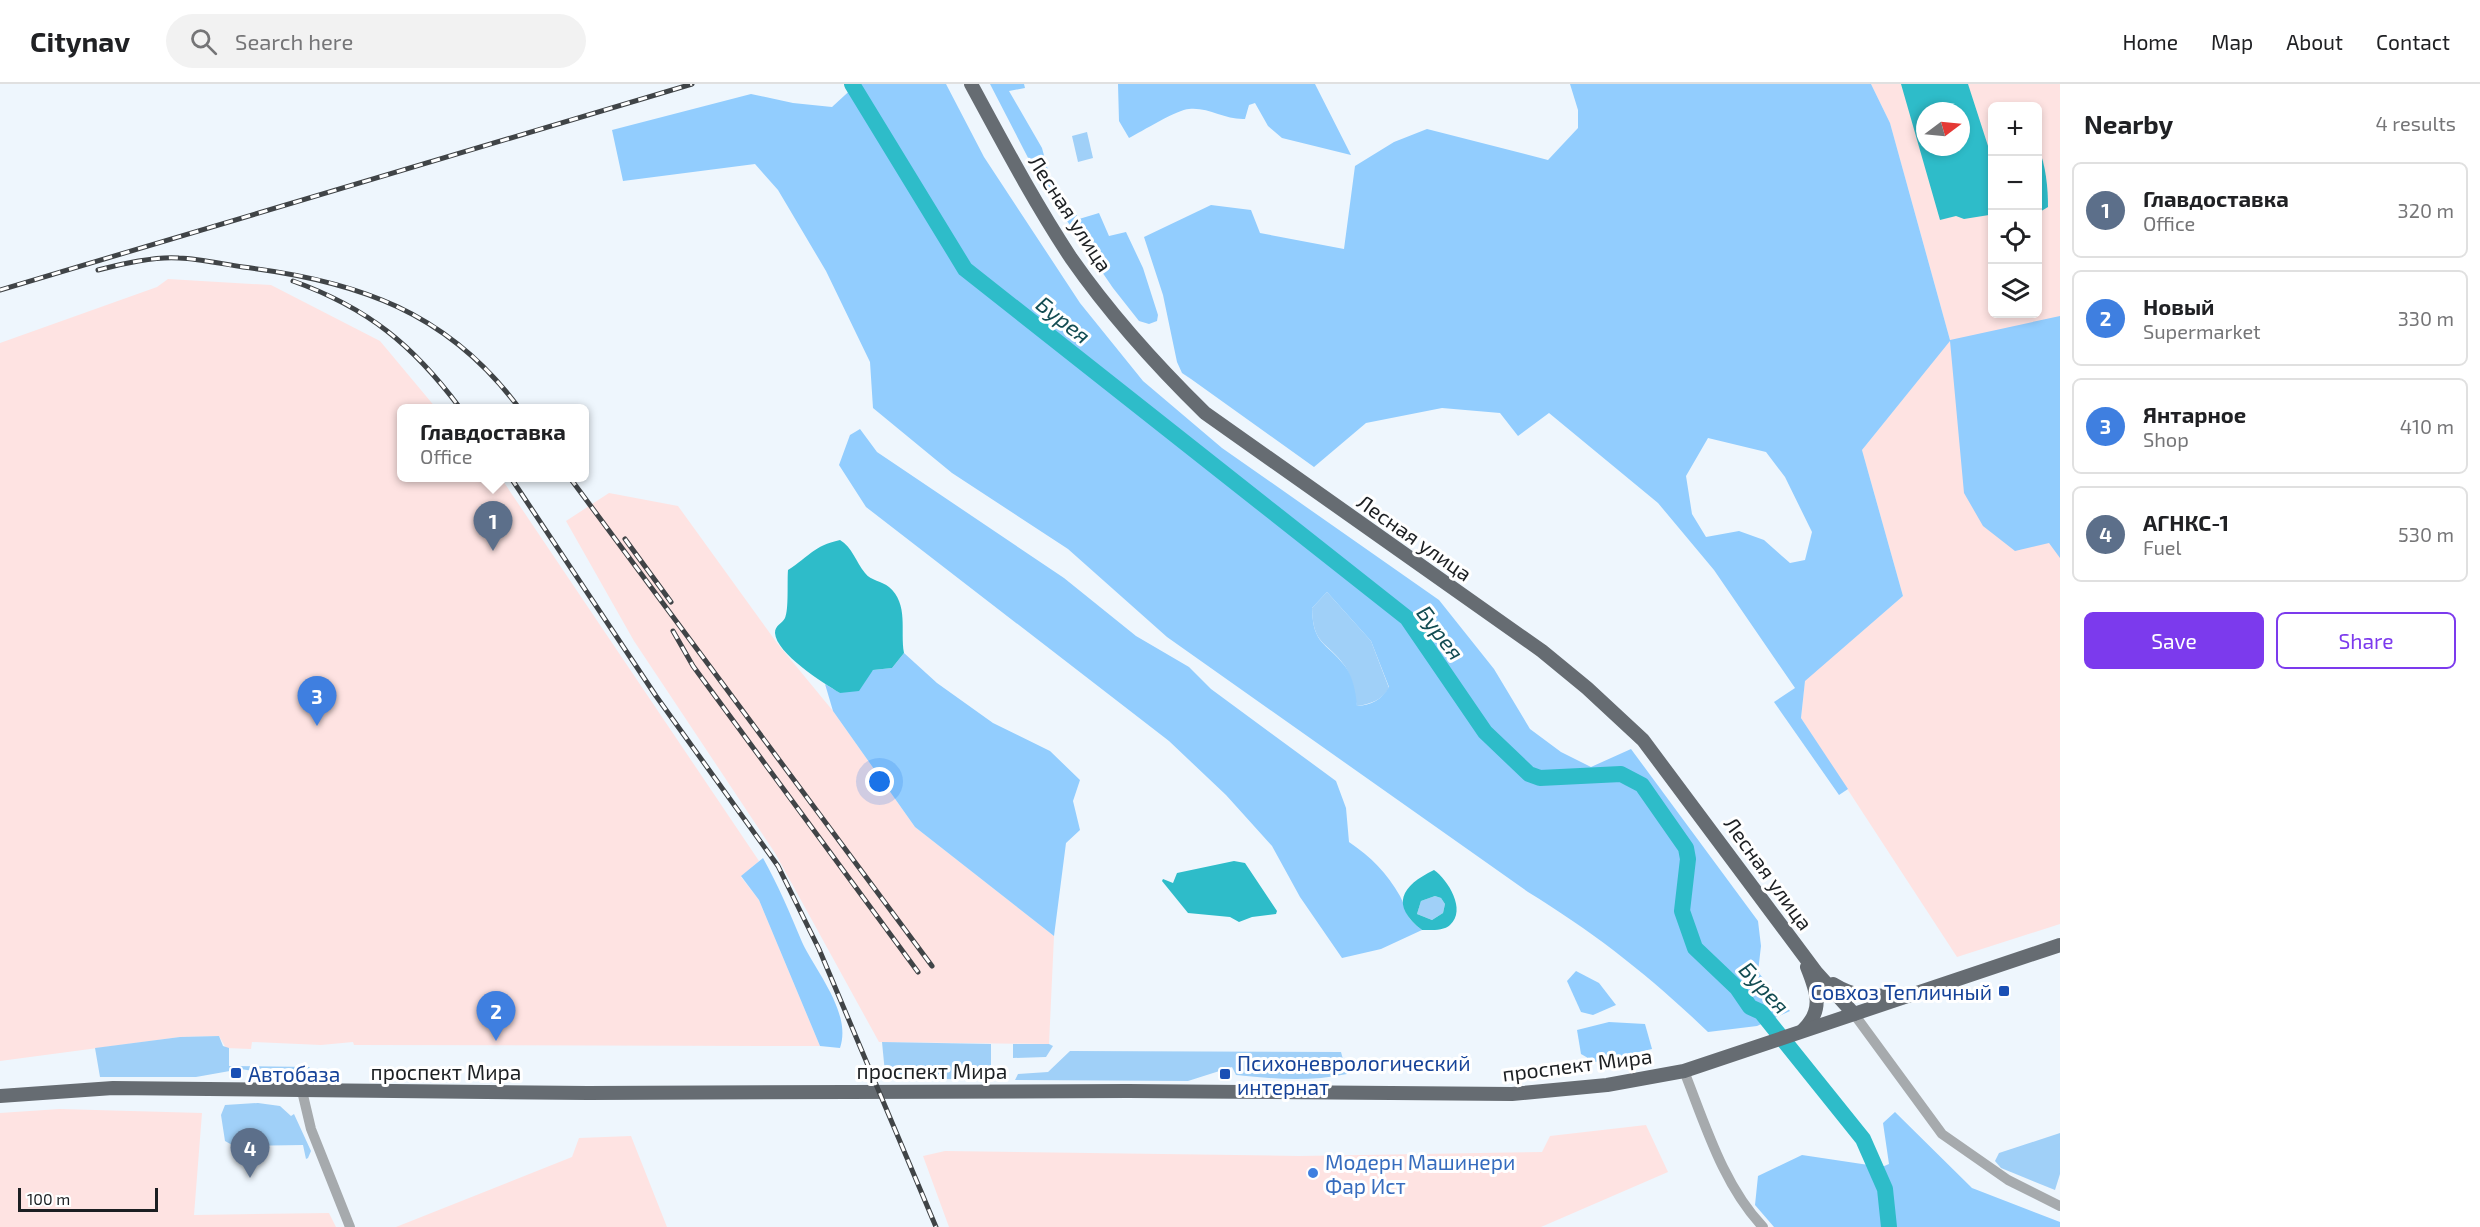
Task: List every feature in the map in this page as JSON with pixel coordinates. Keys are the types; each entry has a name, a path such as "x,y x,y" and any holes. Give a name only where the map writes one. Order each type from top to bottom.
{"main road":[{"name":"Лесная улица","path":"971,84 1027,186 1071,258 1123,326 1166,375 1205,413 1542,651 1587,688 1643,740 1820,976 1854,1014"},
{"path":"1820,976 1849,994 1864,997 1935,987 2060,945"},
{"path":"1797,1034 1812,1022 1818,1008 1816,991 1801,951"},
{"name":"проспект Мира","path":"0,1096 113,1088 302,1091 1093,1091 1512,1094 1607,1085 1684,1071 1935,987"}],"street":[{"path":"1854,1014 1942,1134 2008,1180 2060,1206"},
{"path":"1684,1071 1731,1182 1751,1215 1762,1227"},
{"path":"302,1091 314,1138 350,1227"}],"shaded area":[{"path":"857,84 946,84 984,157 1080,303 1143,381 1222,448 1439,600 1494,669 1530,729 1561,752 1591,767 1631,749 1758,921 1761,946 1758,972 1790,1011 1757,1026 1708,1032 1644,974 1599,940 1167,637 1068,549 952,473 873,408 870,362 826,271 778,190 755,164 623,181 612,130 751,94 793,103 832,107","holes":["1327,592 1371,641 1389,687 1376,701 1357,706 1350,675 1338,658 1321,642 1315,629 1312,608"]},
{"path":"990,84 1024,84 1025,88 1009,91 1042,148 1049,174 1079,219 1099,213 1109,236 1126,232 1143,268 1158,315 1157,321 1149,324 1139,321 1113,288 1041,183"},
{"path":"1118,84 1315,84 1351,155 1282,138 1268,126 1255,103 1249,105 1245,119 1189,109 1168,117 1129,138 1119,121"},
{"path":"1570,84 1871,84 1890,123 1950,340 2060,316 2060,558 2049,543 2015,551 1983,526 1964,493 1950,341 1862,450 1903,596 1805,681 1801,718 1848,789 1839,795 1774,702 1795,688 1714,570 1658,503 1549,413 1518,436 1500,413 1442,408 1366,423 1314,467 1182,373 1177,362 1163,295 1144,237 1211,205 1251,210 1260,233 1344,249 1355,166 1394,142 1427,129 1548,160 1578,128 1578,110","holes":["1708,438 1766,452 1785,477 1812,532 1805,560 1790,563 1764,540 1739,531 1706,537 1692,514 1686,476"]},
{"path":"1871,84 2060,84 2060,924 1957,957 1801,718 1805,680 1903,596 1862,450 1950,340 1890,123"},
{"path":"1901,84 1968,84 1988,146 1988,215 1964,219 1956,216 1940,220 1922,156 1970,156 1970,102 1916,102 1916,136"},
{"path":"1087,132 1093,158 1078,162 1072,136"},
{"path":"2042,158 2048,192 2048,207 2042,211"},
{"path":"168,279 271,285 380,341 433,404 397,404 397,482 504,482 759,861 741,877 759,900 820,1046 354,1045 353,1042 321,1045 252,1042 251,1049 226,1048 219,1036 180,1037 0,1061 0,343 157,287"},
{"path":"860,429 877,452 1064,578 1136,636 1189,667 1211,689 1336,781 1346,808 1349,842 1384,873 1400,896 1409,917 1422,930 1381,949 1342,958 1300,897 1272,846 1226,795 1169,741 866,507 839,465 850,435"},
{"path":"609,493 678,506 777,643 833,711 915,827 1054,936 1049,1044 879,1042 775,853 634,641 566,521"},
{"path":"840,540 854,555 867,576 889,587 899,601 904,653 892,668 873,670 859,691 840,693 812,675 792,658 777,641 775,633 786,614 788,570 817,548"},
{"path":"1327,592 1371,641 1389,688 1383,696 1371,703 1357,706 1345,666 1322,642 1315,629 1312,608"},
{"path":"904,653 937,683 993,723 1050,751 1080,780 1073,801 1080,830 1066,843 1054,936 915,827 833,711 825,684 840,693 873,670 892,668"},
{"path":"763,858 802,942 837,1007 841,1021 840,1048 820,1046 759,900 741,876"},
{"path":"1234,861 1245,863 1277,911 1276,914 1252,917 1239,922 1230,917 1188,913 1162,881 1163,879 1173,883 1177,873"},
{"path":"1434,870 1445,881 1454,896 1457,911 1455,919 1447,927 1422,930 1406,912 1403,904 1407,889","holes":["1435,896 1441,898 1445,904 1443,913 1432,920 1417,914 1421,901"]},
{"path":"1435,896 1441,898 1445,904 1443,913 1432,920 1417,914 1421,901"},
{"path":"1576,971 1599,983 1616,1005 1593,1015 1581,1012 1567,981"},
{"path":"1609,1022 1645,1024 1652,1049 1595,1062 1581,1054 1577,1030"},
{"path":"219,1036 223,1046 229,1048 229,1066 310,1067 307,1071 289,1077 241,1069 196,1077 100,1077 95,1048 180,1037"},
{"path":"882,1042 991,1044 991,1070 986,1080 904,1078 885,1073"},
{"path":"1013,1044 1053,1046 1046,1057 1013,1058"},
{"path":"1070,1051 1341,1052 1347,1074 1319,1078 1278,1079 1236,1075 1232,1067 1188,1081 1015,1080 1018,1074 1048,1072"},
{"path":"258,1103 280,1106 291,1116 294,1114 311,1151 308,1158 306,1159 303,1145 234,1146 225,1141 221,1115 225,1105"},
{"path":"60,1109 202,1113 194,1215 329,1213 336,1227 0,1227 0,1113"},
{"path":"1895,1112 1972,1188 2060,1222 2060,1227 1774,1227 1755,1205 1758,1176 1802,1155 1882,1167 1889,1164 1883,1123"},
{"path":"1646,1125 1668,1172 1541,1227 949,1227 923,1156 945,1151 1299,1156 1542,1152 1550,1136"},
{"path":"2060,1133 2060,1174 2055,1190 2001,1168 1995,1161 1999,1153"},
{"path":"631,1136 667,1227 396,1227 572,1157 579,1138"}],"waterway":[{"name":"Бурея","path":"852,84 965,269 1407,618 1485,732 1529,774 1540,778 1621,774 1642,785 1686,848 1688,859 1682,911 1695,948 1737,988 1750,1007 1761,1012 1863,1139 1885,1189 1889,1227"}],"railway":[{"path":"0,290 692,84"},
{"path":"98,270 150,259 203,260 325,281 362,292 398,307 431,325 462,347 491,375 516,404"},
{"path":"293,281 344,303 387,331 425,365 457,404"},
{"path":"514,482 656,696 778,866 819,949 936,1227"},
{"path":"573,482 932,966"},
{"path":"625,539 671,602"},
{"path":"673,631 693,666 918,972"}],"place":[{"name":"Главдоставка","path":"493,551"},
{"name":"Янтарное","path":"317,726"},
{"name":"Совхоз Тепличный","path":"2004,991"},
{"name":"Новый","path":"496,1041"},
{"name":"Автобаза","path":"236,1073"},
{"name":"Психоневрологический интернат","path":"1225,1074"},
{"name":"Модерн Машинери Фар Ист","path":"1313,1173"},
{"name":"АГНКС-1","path":"250,1178"}]}
